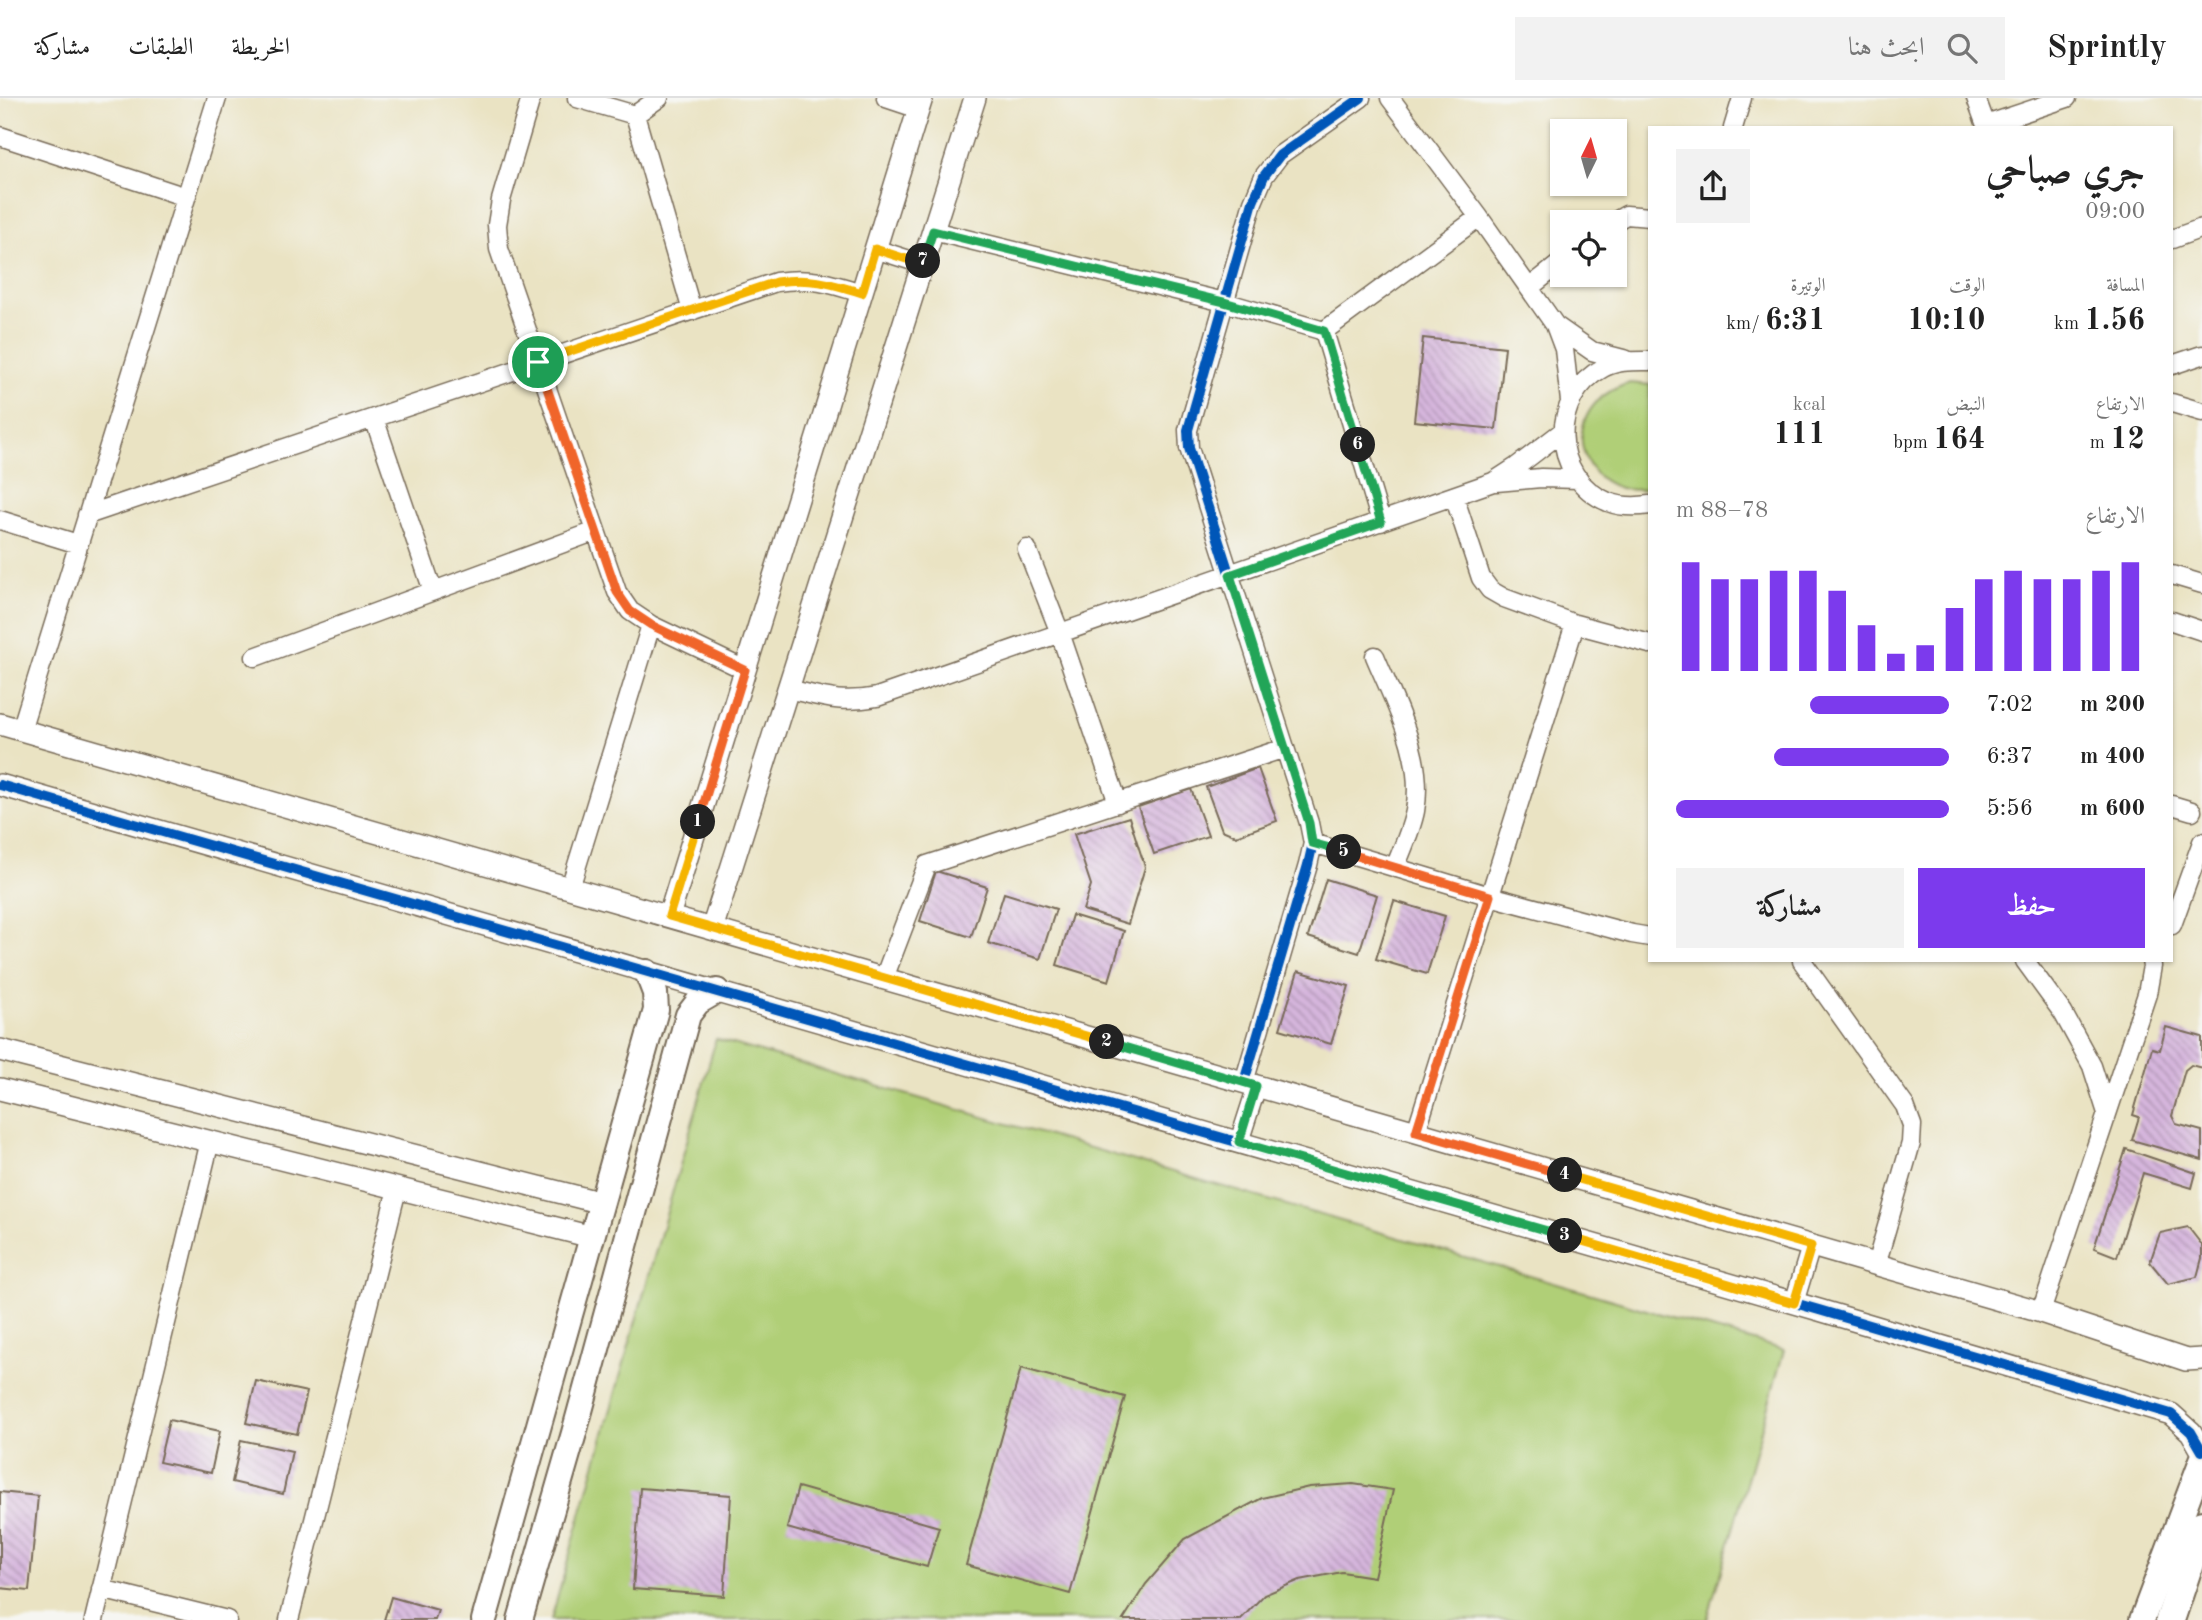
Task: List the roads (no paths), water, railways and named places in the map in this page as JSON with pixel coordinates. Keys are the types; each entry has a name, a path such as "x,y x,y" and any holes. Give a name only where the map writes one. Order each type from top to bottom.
{"highway":[{"path":"2170,1620 2202,1525"}],"main road":[{"path":"484,1620 656,1010 655,993 647,972"},
{"path":"520,1620 688,1015 698,1002 717,991"},
{"path":"2141,1620 2202,1460"}],"street":[{"path":"21,730 216,98"},
{"path":"531,98 501,200 497,225 499,249 617,592 630,611 651,625 745,670"},
{"path":"577,98 635,115"},
{"path":"635,115 659,98"},
{"path":"669,916 920,103 887,98"},
{"path":"712,929 975,98"},
{"path":"1239,1142 1250,1084 1312,843 1309,823 1189,448 1188,430 1253,202 1264,176 1280,155 1361,98"},
{"path":"1390,98 1556,325 1592,351 1627,360 1648,361"},
{"path":"1734,126 1742,98"},
{"path":"1976,98 1987,126 2067,98"},
{"path":"635,115 692,310"},
{"path":"0,136 186,197"},
{"path":"1627,215 1648,217"},
{"path":"1324,331 1479,217"},
{"path":"2173,239 2202,229"},
{"path":"933,231 1224,302 1324,331"},
{"path":"875,249 922,264"},
{"path":"1530,288 1550,272"},
{"path":"88,515 776,282 798,279 822,281 862,293"},
{"path":"1556,325 1565,358 1570,401"},
{"path":"1324,331 1381,522"},
{"path":"2173,365 2202,355"},
{"path":"1627,360 1604,367 1584,381 1570,401 1563,424 1563,448 1572,470 1587,489 1608,502 1632,507 1648,505"},
{"path":"2173,403 2202,412"},
{"path":"374,418 433,591"},
{"path":"788,689 833,700 852,701 877,697 1493,482 1563,431"},
{"path":"1493,482 1541,478 1579,479"},
{"path":"1454,496 1482,578 1490,590 1504,598 1575,624 1648,644"},
{"path":"0,520 78,544"},
{"path":"255,657 596,531"},
{"path":"1027,549 1060,633 1118,803"},
{"path":"2173,575 2202,584"},
{"path":"2173,621 2202,631"},
{"path":"1416,1132 1575,624"},
{"path":"570,888 651,625"},
{"path":"1375,656 1412,750 1416,786 1413,820 1395,868"},
{"path":"0,724 2041,1312 2186,1360 2202,1359"},
{"path":"884,978 927,865 1285,748"},
{"path":"0,785 2171,1414 2191,1432 2202,1451"},
{"path":"2173,805 2192,811"},
{"path":"2173,922 2202,842"},
{"path":"1312,843 1490,896 1648,937"},
{"path":"1803,962 1905,1107 1912,1125 1911,1143 1876,1265"},
{"path":"2026,962 2069,1024 2092,1066 2107,1113"},
{"path":"2041,1312 2147,994 2153,963"},
{"path":"0,1050 602,1203"},
{"path":"66,1105 76,1069"},
{"path":"0,1089 592,1237"},
{"path":"94,1620 210,1142"},
{"path":"289,1620 397,1189"},
{"path":"1794,1303 1811,1246"},
{"path":"101,1588 227,1620"}]}
